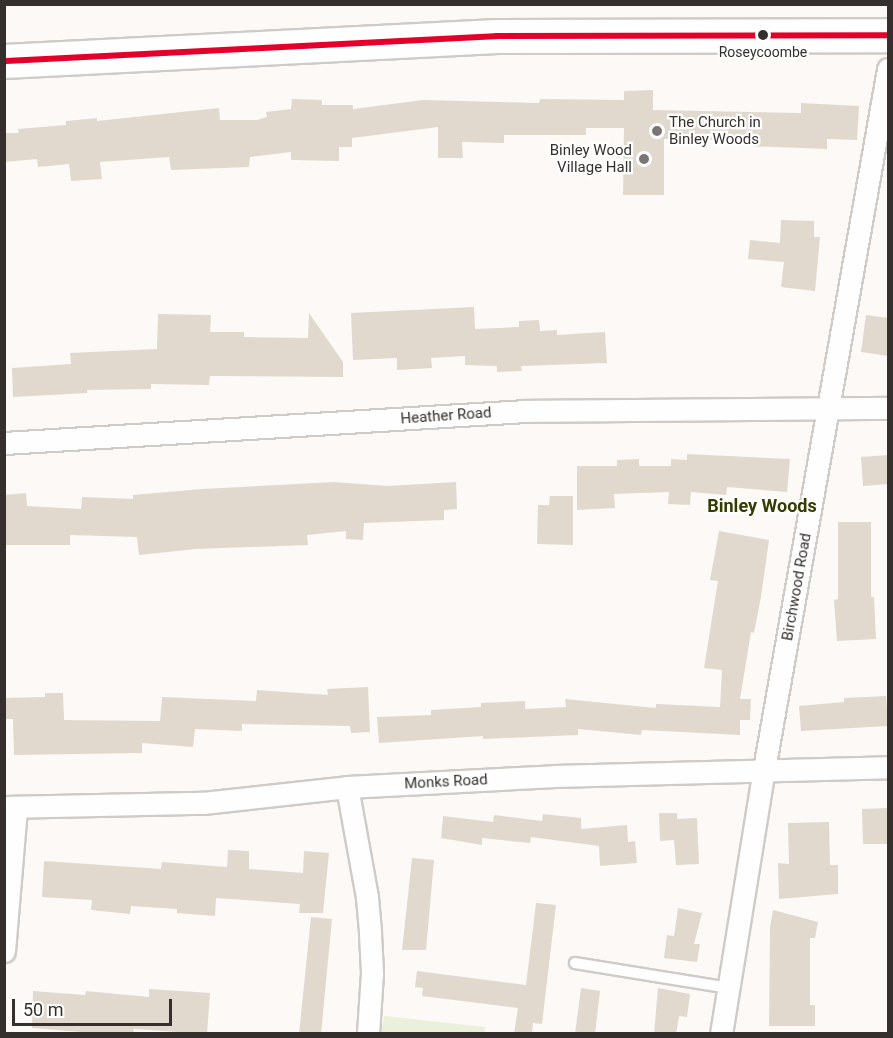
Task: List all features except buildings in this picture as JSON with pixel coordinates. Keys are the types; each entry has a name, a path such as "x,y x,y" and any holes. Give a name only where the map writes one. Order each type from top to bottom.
{"main road":[{"path":"4,61 496,36 888,35"}],"street":[{"name":"Birchwood Road","path":"722,1034 764,770 830,408 888,69"},
{"name":"Heather Road","path":"4,443 525,411 888,408"},
{"name":"Monks Road","path":"10,807 203,803 347,787 888,767"},
{"path":"347,787 369,925 372,973 368,1034"},
{"path":"4,951 10,807"}],"lane":[{"path":"575,963 729,988"}],"green space":[{"path":"384,1016 485,1027 485,1033 381,1033"}],"transit line":[{"path":"4,61 496,36 888,35"}],"place":[{"name":"Roseycoombe","path":"763,35"},
{"name":"The Church in Binley Woods","path":"657,131"},
{"name":"Binley Wood Village Hall","path":"644,159"}],"district":[{"name":"Binley Woods","path":"762,506"}]}
